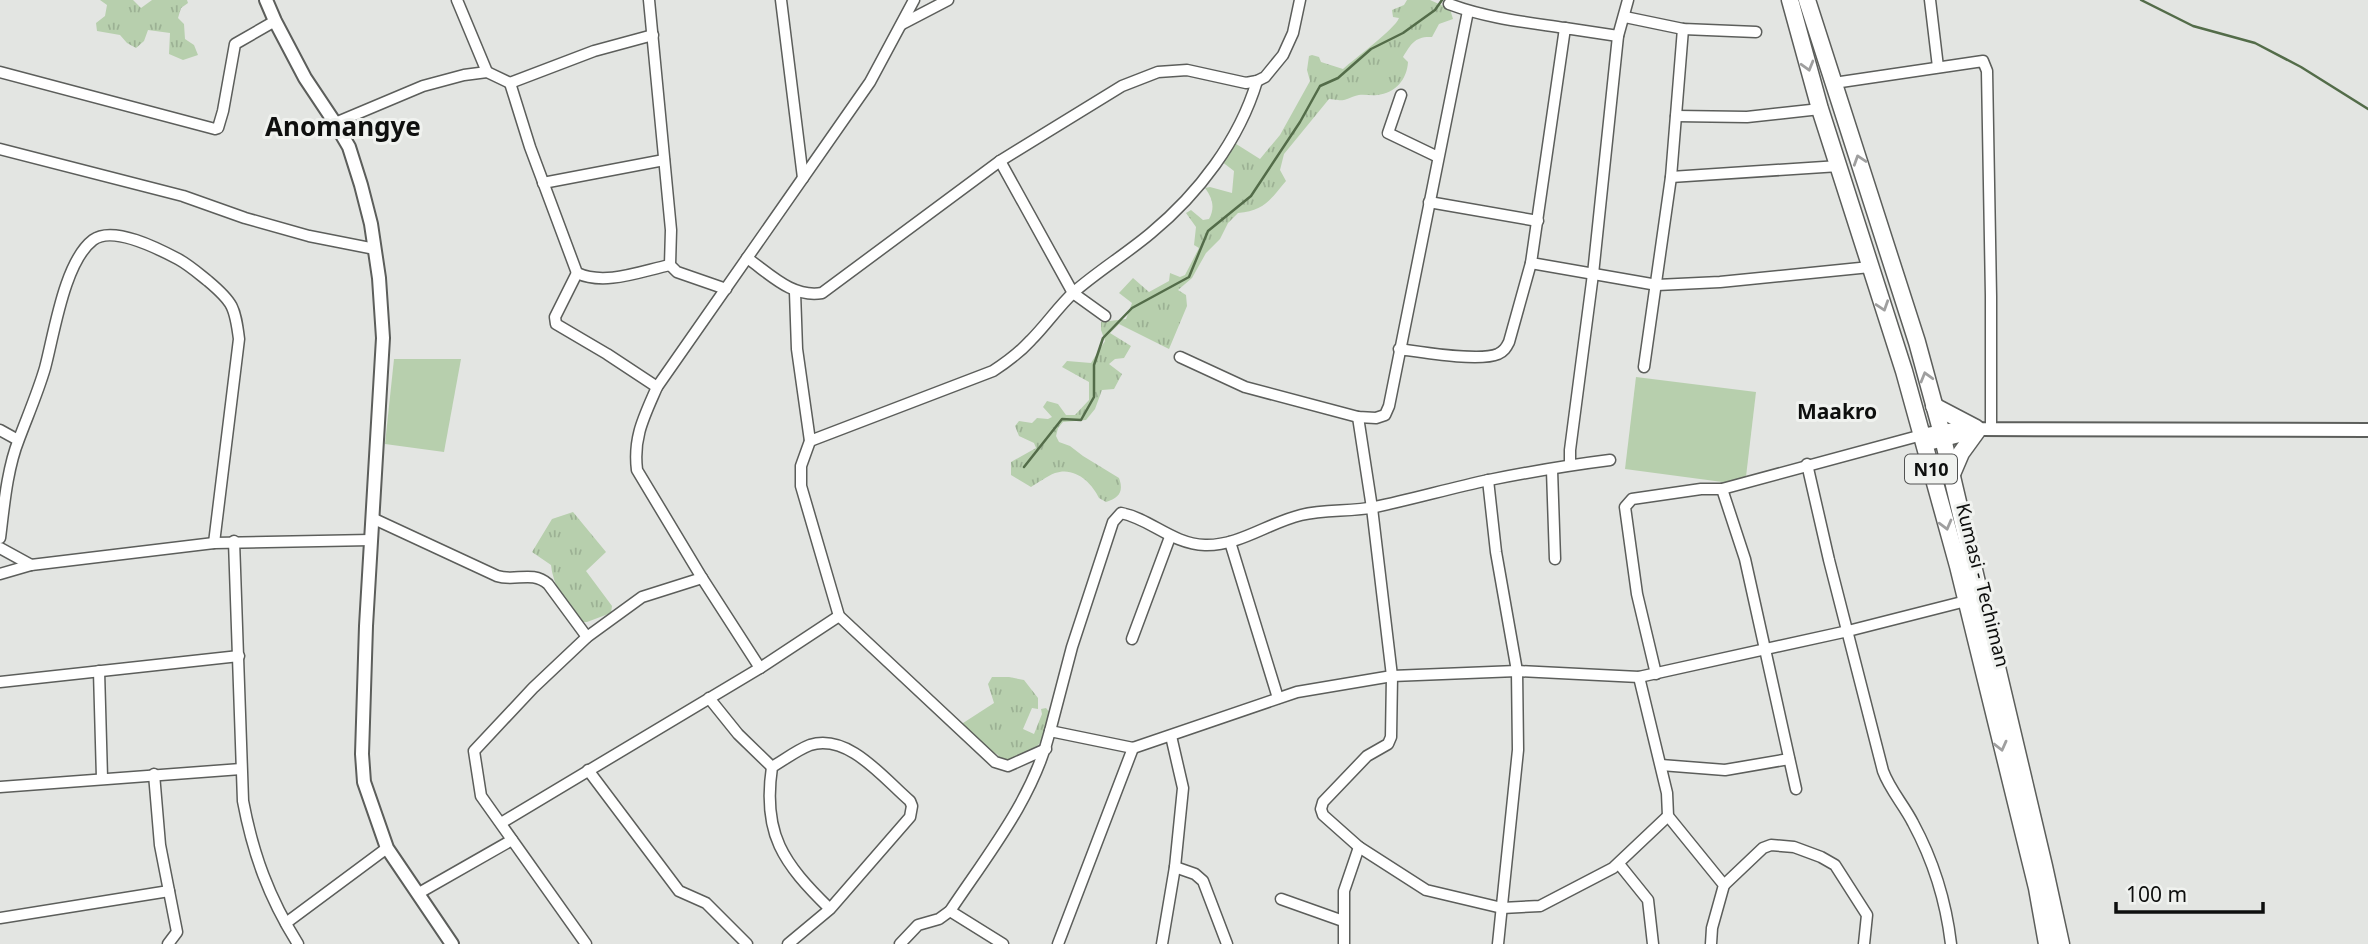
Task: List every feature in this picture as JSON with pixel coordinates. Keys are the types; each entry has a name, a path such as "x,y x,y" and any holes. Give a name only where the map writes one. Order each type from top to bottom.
{"highway":[{"name":"Kumasi - Techiman","path":"1790,0 1923,440 2037,888 2047,944"},
{"name":"N10","path":"1807,0 1917,342 1952,474 2061,944"},
{"path":"1934,406 1981,429 1961,453 1952,474"}],"street":[{"path":"266,0 305,78 348,147 372,224 383,338 371,540 362,754 364,782 387,848 452,944"},
{"path":"458,0 487,72"},
{"path":"649,0 671,230 670,265 677,272 726,289"},
{"path":"781,0 803,178"},
{"path":"760,668 637,470 634,450 657,387 870,82 914,0"},
{"path":"901,24 948,0"},
{"path":"747,258 795,292 808,295 822,293 1000,162 1122,86 1158,72 1187,70 1236,81 1257,81 1273,71 1283,55 1293,33 1300,0"},
{"path":"1570,465 1619,36 1628,0"},
{"path":"1930,0 1938,67"},
{"path":"1449,4 1508,20 1619,36"},
{"path":"1180,357 1245,387 1358,416 1382,417 1387,411 1468,11"},
{"path":"1625,17 1683,29 1756,32"},
{"path":"0,72 215,129 218,128 223,111 234,44 275,21"},
{"path":"1399,349 1455,356 1493,355 1504,351 1509,342 1531,263 1564,28"},
{"path":"1644,367 1671,177 1683,29"},
{"path":"510,83 594,51 653,35"},
{"path":"1834,83 1983,61 1987,71 1991,296 1981,429"},
{"path":"335,123 423,86 464,75 487,72 510,83 543,183 577,273 555,317 556,324 657,387"},
{"path":"810,441 993,371 1031,340 1073,293 1170,217 1196,189 1239,125 1250,104 1257,81"},
{"path":"1401,95 1388,133 1438,157"},
{"path":"1676,116 1747,117 1821,109"},
{"path":"0,149 183,196 245,218 309,236 375,249"},
{"path":"543,183 664,160"},
{"path":"1000,162 1073,293 1105,316"},
{"path":"1671,177 1839,166"},
{"path":"1429,202 1538,221"},
{"path":"0,538 4,502 18,440 45,369 66,285 81,254 93,240 113,235 129,238 165,252 189,265 227,296 236,316 239,339 214,542"},
{"path":"1531,263 1657,285 1720,282 1870,267"},
{"path":"577,273 587,277 606,278 670,265"},
{"path":"795,292 797,349 810,441 802,467 801,486 839,617 995,762 1008,766 1046,750"},
{"path":"1358,416 1392,676 1389,742 1367,756 1321,805 1323,815 1359,848 1426,890 1502,908 1540,906 1619,864 1668,816"},
{"path":"1656,674 1637,594 1625,507 1632,499 1701,489 1722,489 1807,464 1981,429 2368,430"},
{"path":"0,430 18,440"},
{"path":"900,944 918,925 939,919 950,911 1021,806 1046,750 1072,647 1113,522 1121,513 1170,537 1198,545 1230,542 1305,514 1372,508 1489,480 1610,460"},
{"path":"1807,464 1883,771 1916,829 1935,876 1951,944"},
{"path":"1552,470 1555,559"},
{"path":"1489,480 1496,552 1517,671 1518,750 1498,944"},
{"path":"1722,489 1745,559 1796,789"},
{"path":"372,518 497,576 535,576 542,579 587,637"},
{"path":"1132,639 1170,537"},
{"path":"0,574 31,565 214,542 371,540"},
{"path":"234,541 243,801 250,838 262,876 298,944"},
{"path":"1230,542 1278,698"},
{"path":"0,548 31,565"},
{"path":"586,944 481,796 474,751 533,688 587,637 642,597 702,578"},
{"path":"1050,731 1133,748 1278,698 1319,687 1392,676 1517,671 1639,677 1848,631 1966,601"},
{"path":"501,823 760,668 839,617"},
{"path":"0,681 239,656"},
{"path":"99,671 102,778"},
{"path":"1639,677 1667,793 1668,816 1724,885"},
{"path":"709,698 738,734 772,767"},
{"path":"1162,944 1175,867 1183,788 1171,736"},
{"path":"772,767 809,746 834,745 860,757 912,806 910,817 830,909 788,944"},
{"path":"1058,944 1133,748"},
{"path":"1661,765 1726,770 1789,759"},
{"path":"772,767 768,807 776,840 802,881 830,909"},
{"path":"0,787 241,769"},
{"path":"588,770 678,891 706,903 747,944"},
{"path":"154,774 160,845 177,932 168,944"},
{"path":"419,893 512,841"},
{"path":"1711,944 1712,928 1724,885 1763,848 1771,845 1786,845 1812,853 1835,865 1867,915 1864,944"},
{"path":"286,923 387,848"},
{"path":"1343,944 1344,891 1359,848"},
{"path":"1619,864 1648,900 1653,944"},
{"path":"1175,867 1195,874 1203,881 1227,944"},
{"path":"0,918 169,891"},
{"path":"1281,900 1343,921"},
{"path":"950,911 1002,944"}],"green space":[{"path":"100,0 133,0 141,8 152,0 187,0 188,3 181,8 178,18 184,24 185,39 194,45 198,55 183,60 169,54 170,33 148,30 144,41 136,48 120,35 97,31 96,23 105,16 107,5"},
{"path":"1407,0 1430,0 1450,9 1453,19 1439,24 1432,37 1417,39 1411,45 1403,57 1408,62 1405,74 1395,88 1384,94 1360,95 1343,100 1329,99 1284,154 1280,170 1286,181 1266,203 1254,210 1238,213 1228,223 1192,278 1178,290 1186,295 1187,306 1169,349 1119,324 1110,333 1131,346 1124,358 1115,359 1109,364 1122,374 1114,389 1102,390 1095,409 1086,420 1063,422 1056,436 1059,442 1070,446 1119,478 1121,491 1117,496 1106,502 1099,498 1082,477 1069,472 1055,473 1031,487 1011,475 1011,462 1036,448 1034,443 1019,436 1015,426 1019,421 1032,423 1037,418 1052,417 1043,407 1047,401 1058,404 1066,415 1075,415 1089,400 1089,382 1062,367 1067,361 1091,363 1105,341 1101,322 1126,319 1132,303 1119,293 1133,278 1149,292 1169,281 1170,273 1180,277 1185,275 1199,248 1194,245 1196,227 1186,213 1191,210 1203,220 1209,219 1212,204 1205,188 1232,193 1234,171 1221,161 1233,142 1260,159 1280,135 1310,81 1307,70 1309,56 1319,57 1321,62 1343,69 1396,23 1399,18 1393,17 1392,10 1404,5"},
{"path":"394,359 461,359 444,452 385,444"},
{"path":"1636,377 1756,392 1745,485 1625,469"},
{"path":"573,512 606,552 586,571 612,606 611,613 587,622 580,622 569,609 557,588 551,565 532,552 552,519"},
{"path":"992,677 1024,680 1038,698 1038,709 1032,708 1023,729 1034,734 1042,714 1041,709 1046,708 1050,713 1038,745 1008,762 1001,760 997,754 987,752 960,725 994,703 988,684"}],"waterway":[{"path":"1024,467 1062,419 1081,420 1094,397 1094,365 1103,338 1132,308 1189,277 1208,231 1251,196 1300,122 1320,86 1338,78 1371,49 1403,33 1435,10 1442,0"},
{"path":"2141,0 2193,26 2255,43 2301,67 2368,109"}],"district":[{"name":"Anomangye","path":"343,126"},
{"name":"Maakro","path":"1837,411"}]}
